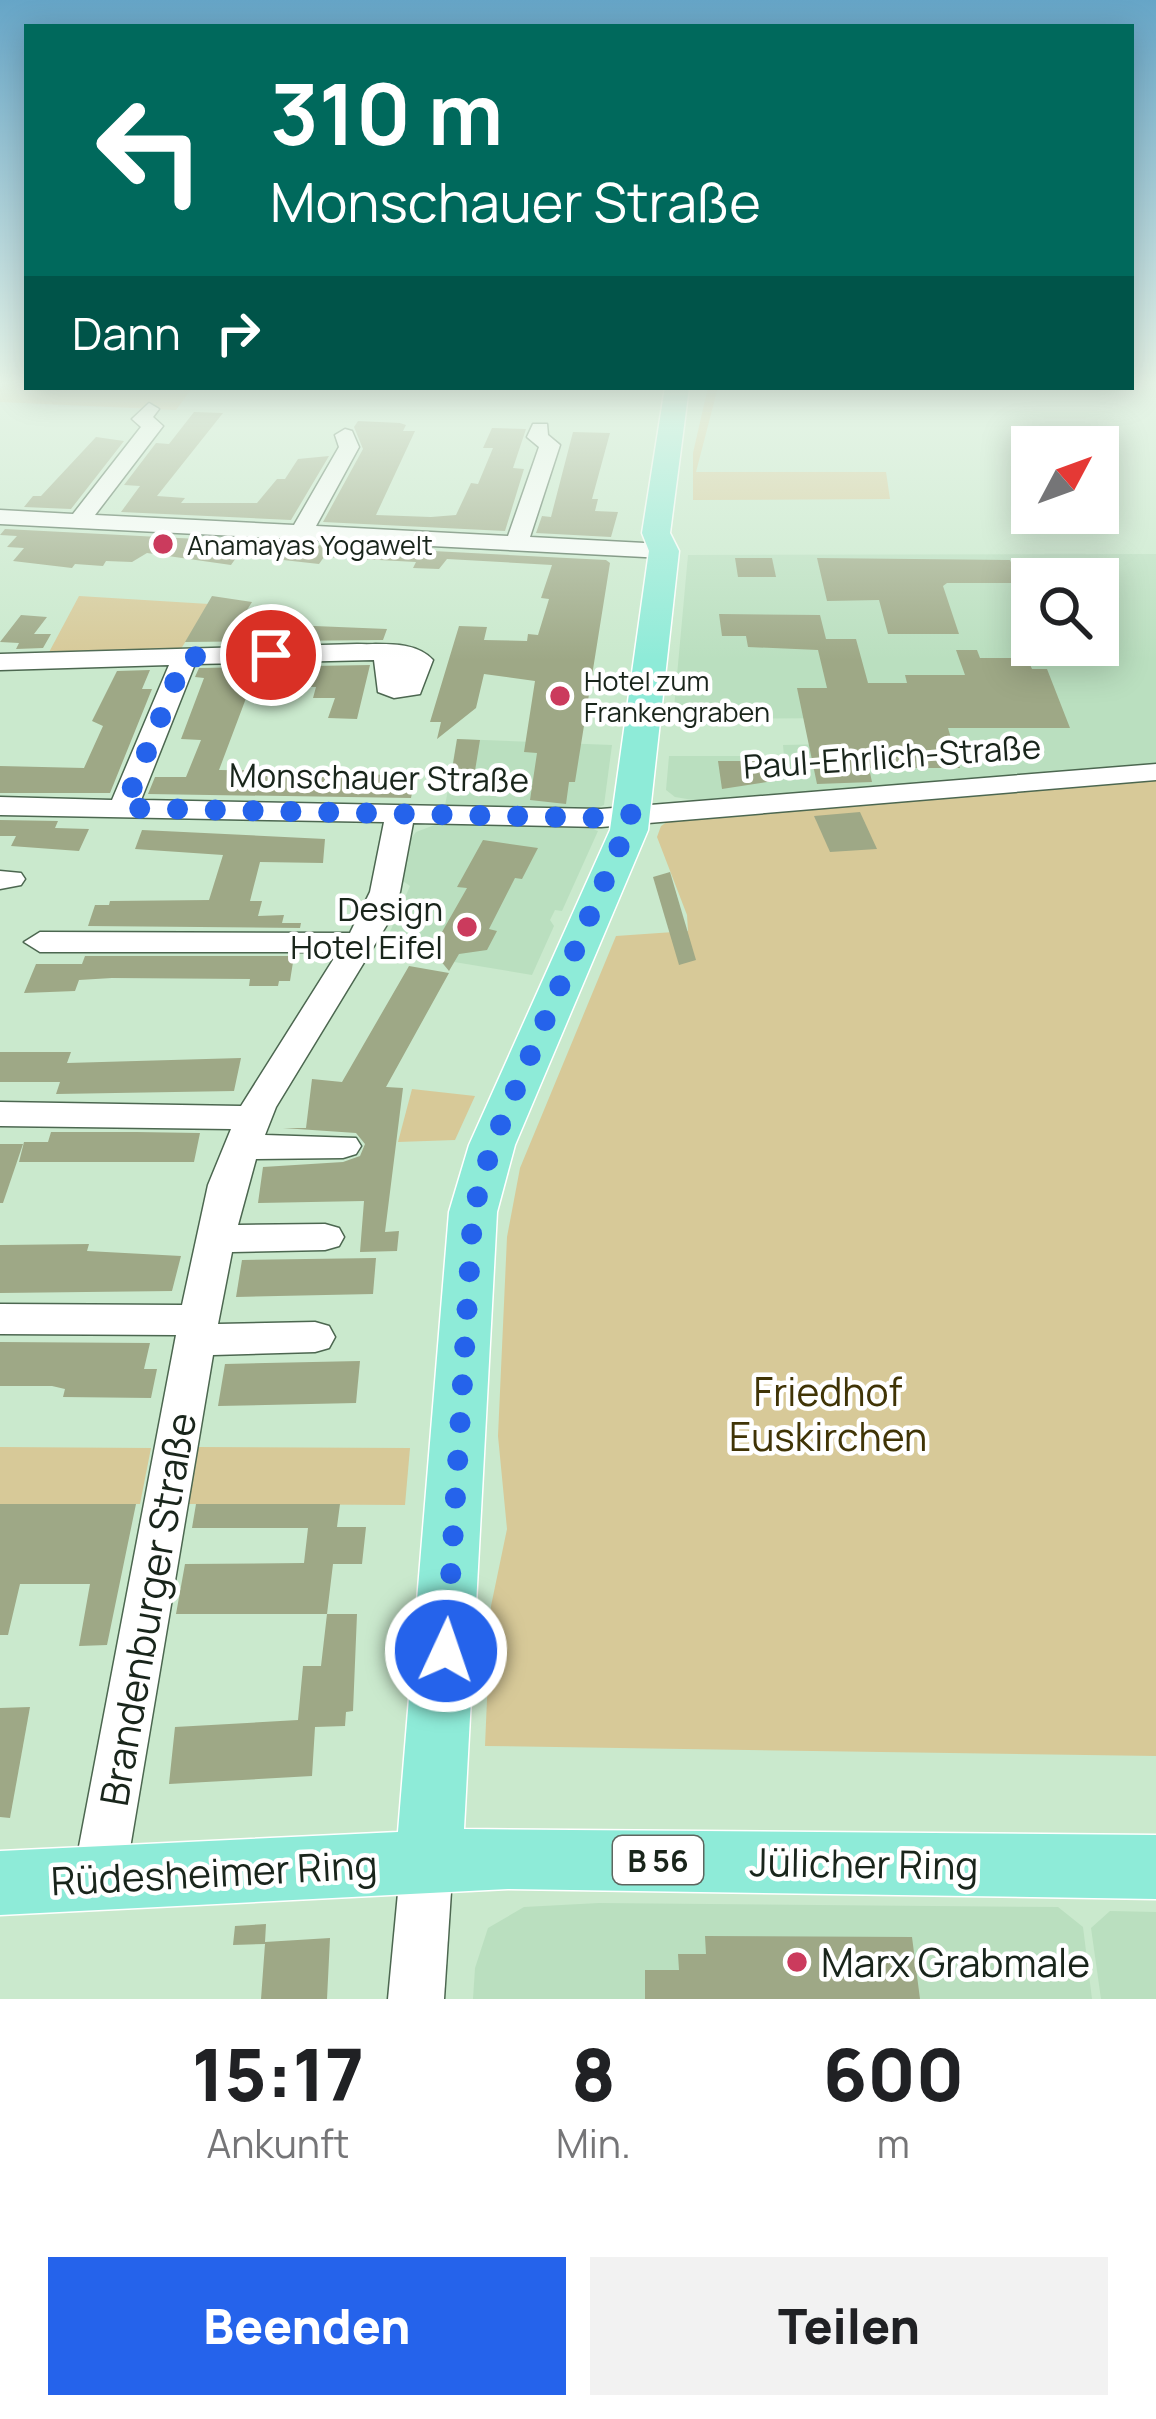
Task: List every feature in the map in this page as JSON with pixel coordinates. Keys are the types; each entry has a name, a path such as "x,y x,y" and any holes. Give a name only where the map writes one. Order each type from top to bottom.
{"main road":[{"path":"427,1861 438,1770 473,1212 492,1145 633,814 664,550 656,533 665,473"},
{"path":"664,550 676,538 683,473"},
{"name":"Jülicher Ring","path":"427,1861 508,1858 1156,1867"},
{"name":"Rüdesheimer Ring","path":"0,1883 427,1861"}],"street":[{"path":"79,521 116,473"},
{"path":"301,532 334,473"},
{"path":"517,543 540,473"},
{"path":"0,517 664,550"},
{"path":"0,662 382,653"},
{"path":"124,808 185,657"},
{"name":"Paul-Ehrlich-Straße","path":"633,814 1156,772"},
{"name":"Monschauer Straße","path":"0,806 601,818 633,814"},
{"name":"Brandenburger Straße","path":"99,1878 214,1239 247,1133 360,944 385,892 400,813"},
{"path":"40,942 360,944"},
{"path":"0,1114 247,1133 343,1146"},
{"path":"214,1239 325,1237"},
{"path":"0,1318 315,1337"},
{"path":"416,1999 427,1861"}],"shaded area":[{"path":"1156,554 1156,766 693,800 666,790 669,756 784,756 783,745 830,744 865,718 673,719 688,555"},
{"path":"457,739 612,745 604,805 594,809 445,806"},
{"path":"440,823 585,826 598,831 562,911 555,910 550,920 554,926 532,975 382,950 410,886 403,881 410,840 416,832"},
{"path":"599,1903 1058,1907 1083,1927 1092,1999 473,1999 475,1968 488,1928 524,1907"},
{"path":"1110,1911 1156,1912 1156,1999 1101,1999 1091,1928"}],"green space":[{"path":"693,473 886,473 890,499 693,500"},
{"path":"79,596 209,604 179,652 47,656"},
{"name":"Friedhof Euskirchen","path":"1156,780 1156,1756 485,1746 491,1606 507,1529 498,1436 507,1237 520,1168 616,936 688,931 687,915 657,837 661,826 676,816"},
{"path":"412,1089 475,1096 455,1140 398,1142"},
{"path":"0,1447 151,1448 140,1504 0,1504"},
{"path":"197,1447 410,1448 405,1505 188,1504"}],"building":[{"path":"62,473 99,473 71,509 24,507 33,496 41,496"},
{"path":"133,473 175,473 157,496 185,498 181,503 257,503 277,479 289,473 319,473 291,520 121,512 140,486 124,485"},
{"path":"350,473 395,473 376,515 431,517 456,515 471,483 478,484 482,473 523,473 505,531 323,522"},
{"path":"562,473 599,473 592,499 598,499 595,511 618,512 611,537 536,533 542,516 551,517"},
{"path":"5,529 606,560 610,563 575,782 569,782 566,804 530,800 537,753 524,752 535,681 484,674 476,708 437,739 441,722 430,722 459,626 487,627 484,640 527,641 528,634 538,635 549,599 541,598 552,565 447,559 439,569 413,568 416,562 324,557 319,564 238,555 231,565 147,553 132,562 75,564 72,568 13,561 24,548 7,547 17,536 0,535"},
{"path":"735,558 772,558 776,577 738,577"},
{"path":"817,558 1011,562 1011,583 943,586 959,634 888,634 879,600 827,601"},
{"path":"212,596 252,602 239,623 387,629 383,640 185,642"},
{"path":"719,614 820,615 826,639 856,639 868,683 907,683 905,675 965,675 956,650 977,650 980,658 1011,658 1011,666 1047,669 1070,728 948,728 960,768 869,768 872,782 817,784 797,688 827,688 818,650 748,647 746,636 722,636"},
{"path":"21,615 47,617 34,634 51,634 43,648 16,649 19,643 0,642"},
{"path":"370,665 357,719 328,718 335,698 313,698 316,687 251,685 219,770 415,778 411,798 148,794 155,777 186,777 201,740 181,739 204,678 195,677 199,668"},
{"path":"150,670 142,689 152,689 110,793 0,793 0,766 84,768 103,726 92,721 117,671"},
{"path":"457,739 480,740 474,777 451,776"},
{"path":"718,761 777,761 780,780 722,789"},
{"path":"860,812 877,849 830,852 814,816"},
{"path":"0,820 58,821 55,828 89,829 79,851 11,846 16,836 0,836"},
{"path":"142,830 325,839 323,863 260,862 250,901 262,901 258,916 284,915 282,923 301,923 300,928 88,926 95,905 109,905 110,901 209,900 223,855 135,849"},
{"path":"483,840 538,848 522,879 515,878 489,929 497,931 487,950 459,954 449,971 426,943 438,939 467,888 457,887"},
{"path":"670,872 696,960 679,965 653,877"},
{"path":"85,956 294,956 290,981 279,981 278,986 249,986 250,979 112,978 79,980 75,991 24,993 36,964 82,964"},
{"path":"409,966 449,973 386,1087 403,1088 385,1232 399,1231 397,1251 360,1252 364,1201 258,1203 263,1167 343,1162 360,1156 365,1144 356,1133 283,1128 306,1128 312,1079 342,1082"},
{"path":"0,1052 71,1052 67,1063 241,1058 234,1091 56,1094 60,1082 0,1082"},
{"path":"51,1132 200,1133 194,1162 19,1162 24,1142 48,1142"},
{"path":"0,1144 23,1144 3,1203 0,1203"},
{"path":"89,1244 87,1251 181,1256 172,1291 0,1293 0,1245"},
{"path":"376,1258 373,1294 236,1297 242,1260"},
{"path":"0,1342 150,1343 144,1369 157,1369 151,1398 63,1397 65,1389 52,1386 0,1386"},
{"path":"360,1361 356,1403 218,1406 225,1364"},
{"path":"0,1504 136,1504 107,1645 79,1646 90,1584 20,1584 8,1635 0,1635"},
{"path":"196,1504 340,1504 337,1527 366,1527 362,1564 333,1564 327,1614 176,1614 185,1564 304,1563 308,1528 192,1528"},
{"path":"327,1614 357,1614 353,1711 346,1712 345,1726 315,1727 312,1776 169,1784 175,1727 298,1720 303,1666 321,1666"},
{"path":"30,1707 10,1818 0,1817 0,1708"},
{"path":"266,1924 265,1942 330,1938 327,1999 261,1999 265,1944 233,1945 235,1926"},
{"name":"Marx Grabmale","path":"705,1936 912,1937 920,1999 645,1999 645,1970 679,1970 678,1954 706,1954"}],"place":[{"name":"Anamayas Yogawelt","path":"163,544"},
{"name":"Hotel zum Frankengraben","path":"560,696"},
{"name":"Design Hotel Eifel","path":"467,927"},
{"name":"Marx Grabmale","path":"797,1962"}],"route":[{"path":"271,655 185,657 124,808 601,818 633,814 492,1145 473,1212 446,1651"}]}
